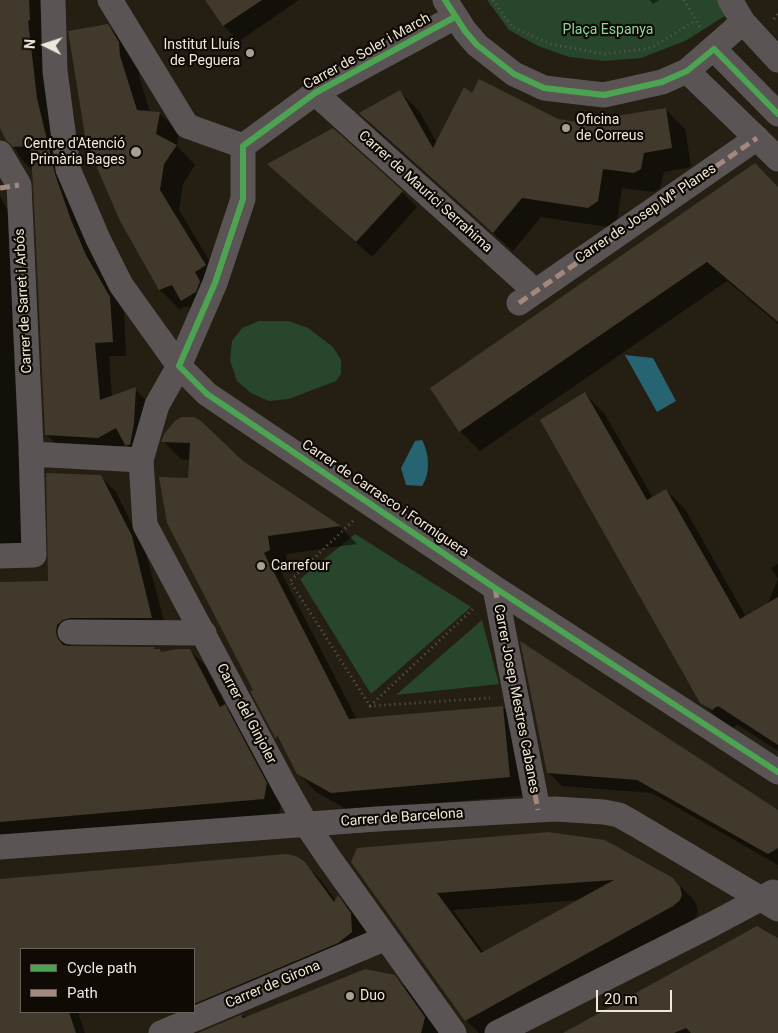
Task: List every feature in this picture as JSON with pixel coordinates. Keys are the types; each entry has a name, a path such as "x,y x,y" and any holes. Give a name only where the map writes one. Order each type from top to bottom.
{"street":[{"name":"Carrer de Carrasco i Formiguera","path":"53,0 55,71 68,169 98,239 121,285 179,366 207,394 495,588 778,772"},
{"path":"110,0 188,126 243,146 242,199 215,283 179,366"},
{"path":"730,0 743,22 778,60"},
{"path":"450,8 477,45 514,74 544,88 604,95 662,82 687,71 743,22"},
{"name":"Carrer de Soler i March","path":"243,146 315,93 450,8"},
{"path":"714,49 778,114"},
{"path":"687,71 778,159"},
{"name":"Carrer de Maurici Serrahima","path":"315,93 527,297"},
{"name":"Carrer de Josep Mª Planes","path":"527,297 756,138"},
{"name":"Carrer de Sarret i Arbós","path":"0,153 9,186 31,454 34,555 0,556"},
{"name":"Carrer del Ginjoler","path":"179,366 157,406 141,460 145,525 204,633 284,787 306,824 454,1033"},
{"path":"31,454 141,460"},
{"name":"Carrer Josep Mestres Cabanes","path":"495,588 538,810"},
{"path":"70,632 204,633"},
{"name":"Carrer de Barcelona","path":"0,847 377,819 538,810 576,810 604,812 619,816 772,899"},
{"path":"497,1033 772,899"},
{"name":"Carrer de Girona","path":"161,1033 386,938"}],"path":[{"path":"493,0 512,26 551,44 604,54 651,48 696,20 684,0"},
{"path":"370,504 290,581 370,706"},
{"path":"370,706 495,588"},
{"path":"370,706 516,696"}],"green space":[{"name":"Plaça Espanya","path":"487,0 719,0 728,14 685,41 641,58 605,61 569,57 538,46 509,30"},
{"path":"259,321 289,321 308,328 333,347 341,360 341,374 336,381 289,399 269,401 251,393 237,381 230,360 232,341 242,328"},
{"path":"355,534 471,607 371,694 300,579"},
{"path":"482,620 499,684 396,695"}],"water":[{"path":"625,355 653,358 676,401 657,412"},
{"path":"422,440 428,463 425,481 422,486 406,485 401,468 415,441"}],"building":[{"path":"0,0 29,0 30,20 28,21 37,98 55,174 86,255 110,297 113,342 95,343 100,400 136,387 134,423 130,445 125,445 116,428 98,438 45,435 30,146 13,147 6,140 0,128"},
{"path":"205,0 262,0 223,26"},
{"path":"108,24 119,42 120,56 137,110 160,112 156,134 177,145 164,164 160,190 206,265 195,272 200,281 196,292 181,301 172,285 159,290 120,221 86,142 68,31"},
{"path":"479,79 558,119 577,122 666,108 672,148 644,153 641,169 634,173 603,169 598,201 588,208 522,198 493,233 359,113 400,90 433,148 464,87 472,93"},
{"path":"333,128 403,191 356,242 267,164"},
{"path":"755,163 778,187 778,322 707,262 459,432 430,388"},
{"path":"585,392 647,500 666,489 740,619 778,597 778,745 718,706 712,710 700,703 540,420"},
{"path":"181,417 194,417 201,421 243,461 341,526 268,536 270,550 264,553 349,719 503,706 510,777 331,793 297,774 277,735 276,739 250,691 253,690 167,523 159,477 188,478 190,443 161,442 164,434"},
{"path":"46,473 101,475 132,536 152,618 70,618 63,620 57,625 58,639 63,645 70,646 155,647 154,649 160,649 161,652 190,649 220,707 225,704 267,783 264,799 0,822 0,582 48,581"},
{"path":"520,641 778,810 778,848 768,854 637,780 547,773"},
{"path":"548,832 605,840 673,878 680,887 682,895 680,900 673,906 465,1021 351,862 357,848","holes":["614,880 481,953 437,893"]},
{"path":"286,854 296,856 305,862 334,902 338,895 351,913 352,932 338,943 195,1004 195,948 20,948 20,1013 69,1013 76,1033 0,1033 0,879"},
{"path":"757,926 778,938 778,1033 691,1033 686,1028 674,1033 563,1033"},
{"name":"Duo","path":"365,969 395,975 425,1017 421,1033 198,1033 245,1013 241,1016 243,1018"}],"marked path":[{"path":"519,303 757,138"},
{"path":"0,188 19,185"},
{"path":"495,588 538,810"}],"cycle path":[{"path":"445,0 465,31 477,45 514,74 544,88 604,95 662,82 687,71 714,49 778,114"},
{"path":"455,17 315,93 243,146 243,199 215,283 179,366 207,394 495,588 778,772"}],"place":[{"name":"Institut Lluís de Peguera","path":"250,53"},
{"name":"Oficina de Correus","path":"566,128"},
{"name":"Centre d'Atenció Primària Bages","path":"136,152"},
{"name":"Carrefour","path":"261,566"},
{"name":"Duo","path":"350,996"}]}
